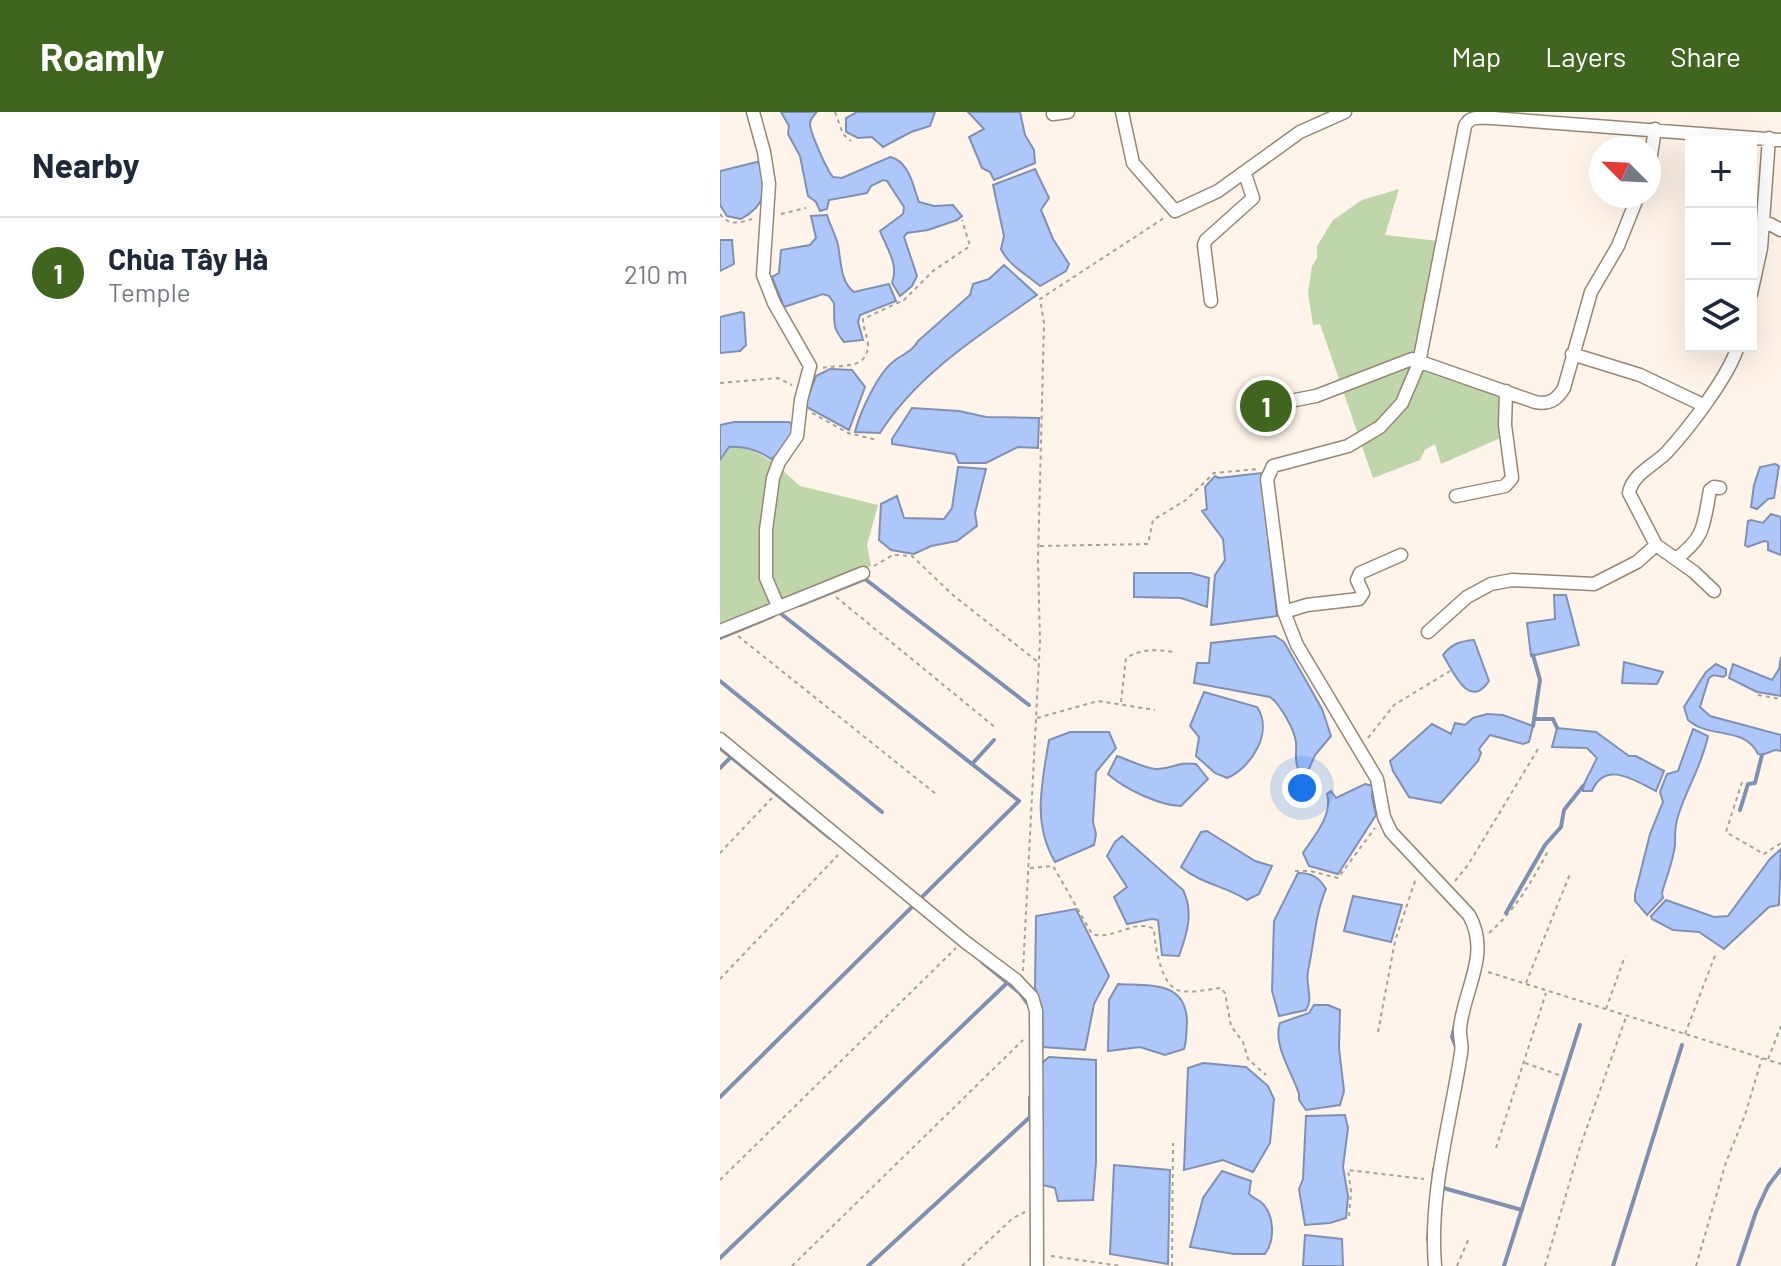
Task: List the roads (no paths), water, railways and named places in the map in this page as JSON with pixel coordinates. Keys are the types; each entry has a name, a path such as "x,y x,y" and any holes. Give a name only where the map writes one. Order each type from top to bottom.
{"street":[{"path":"753,112 769,184 763,275 774,303 806,357 810,371 803,392 795,442 779,462 773,478 766,530 766,578 778,606"},
{"path":"1053,114 1068,112"},
{"path":"1122,112 1133,163 1175,211 1207,197 1245,174 1300,132 1345,112"},
{"path":"1435,1266 1432,1233 1437,1180 1461,1053 1460,1028 1476,968 1477,929 1469,915 1386,824 1377,779 1297,645 1284,612 1267,479 1269,471 1282,463 1336,451 1380,427 1402,403 1419,363 1465,126 1467,120 1473,117 1492,115 1775,139 1754,280"},
{"path":"1654,136 1655,129"},
{"path":"1211,301 1204,245 1253,198 1245,174"},
{"path":"1274,404 1316,396 1408,360 1542,404 1552,402 1564,388 1591,292 1618,246 1633,208"},
{"path":"1764,221 1781,230"},
{"path":"1714,591 1702,578 1656,545 1631,500 1630,486 1666,454 1724,376 1735,352"},
{"path":"1572,354 1640,375 1703,405"},
{"path":"1456,496 1505,486 1512,478 1505,425 1506,391"},
{"path":"1676,559 1697,541 1711,487 1720,488"},
{"path":"1428,632 1467,597 1491,584 1512,580 1594,584 1637,562 1656,545"},
{"path":"1284,612 1307,605 1359,599 1363,593 1357,580 1360,573 1401,555"},
{"path":"724,629 863,573"},
{"path":"720,739 964,941 1016,980 1032,997 1036,1028 1038,1260"}],"water":[{"path":"781,112 817,112 811,119 810,127 833,177 842,178 890,157 906,169 919,202 934,206 953,205 962,216 928,230 907,233 904,237 917,276 912,286 900,296 892,283 893,263 880,231 903,214 904,207 887,181 883,180 871,186 867,193 829,200 827,209 820,211 816,202 808,196 800,156"},
{"path":"857,112 935,112 930,126 883,147 872,137 858,138 846,132 846,118"},
{"path":"968,112 1020,112 1025,135 1034,150 1035,163 994,180 990,172 982,168 969,137 984,129"},
{"path":"761,161 764,188 761,201 741,219 727,216 720,205 720,171"},
{"path":"1035,169 1049,198 1041,210 1053,239 1069,264 1066,271 1040,286 1013,265 1001,249 1004,236 993,185"},
{"path":"827,215 849,288 854,292 889,284 896,301 860,315 858,322 863,340 844,342 840,337 835,328 834,303 829,296 823,294 784,307 772,277 779,273 781,250 810,245 816,238 811,216"},
{"path":"720,240 732,240 734,264 720,271"},
{"path":"1004,265 1037,295 951,356 912,392 880,433 855,432 870,394 888,367 911,350 970,295 973,284 989,279"},
{"path":"744,313 746,345 740,351 720,353 720,317"},
{"path":"830,369 852,370 865,387 849,430 805,406 816,376"},
{"path":"912,408 959,411 986,417 1039,418 1038,448 1018,447 986,463 959,463 955,454 892,444 892,439"},
{"path":"789,422 794,426 786,445 771,459 751,449 729,447 720,460 720,425"},
{"path":"1779,466 1774,498 1768,499 1757,509 1751,507 1760,467"},
{"path":"958,467 986,469 975,513 977,526 957,541 931,546 914,554 891,550 879,540 881,504 897,496 904,518 944,519 952,508"},
{"path":"1261,473 1277,616 1211,625 1215,575 1225,560 1223,539 1202,511 1207,509 1205,487 1215,476"},
{"path":"1771,514 1781,517 1781,555 1768,550 1768,542 1745,545 1748,521 1763,523"},
{"path":"1134,573 1191,573 1209,578 1207,607 1181,598 1134,597"},
{"path":"1554,595 1566,595 1579,645 1531,656 1527,623 1555,619"},
{"path":"1275,636 1284,642 1322,709 1331,736 1315,755 1309,769 1298,769 1293,731 1270,697 1194,683 1197,663 1209,663 1211,643"},
{"path":"1474,640 1489,681 1475,692 1462,685 1443,655 1457,644"},
{"path":"1781,657 1781,696 1757,692 1729,678 1733,664 1772,680 1779,669"},
{"path":"1624,662 1663,672 1657,684 1622,683"},
{"path":"1716,664 1726,669 1726,675 1709,678 1700,707 1710,716 1781,735 1781,751 1758,754 1745,740 1697,726 1688,720 1684,707 1706,672"},
{"path":"1204,692 1257,707 1262,717 1261,738 1252,758 1227,778 1215,773 1196,756 1199,737 1190,726"},
{"path":"1487,714 1503,715 1533,726 1529,742 1523,744 1490,735 1479,749 1478,761 1441,803 1409,797 1390,761 1432,724 1451,734 1455,723 1465,725 1473,718"},
{"path":"1557,728 1596,732 1629,756 1636,756 1664,771 1656,791 1630,778 1612,774 1604,776 1592,791 1583,791 1597,758 1587,748 1552,747"},
{"path":"1693,729 1708,736 1678,817 1663,898 1647,915 1635,901 1635,894 1650,834 1663,802 1660,792 1667,774 1678,771"},
{"path":"1070,732 1109,732 1116,748 1096,772 1094,845 1055,862 1043,833 1042,787 1049,740"},
{"path":"1117,756 1156,769 1196,764 1208,779 1181,806 1163,803 1132,790 1108,774"},
{"path":"1365,784 1373,786 1376,815 1338,874 1309,866 1303,853 1325,817 1327,794 1331,791 1336,798"},
{"path":"1207,831 1255,861 1272,866 1259,894 1247,900 1181,867 1201,832"},
{"path":"1122,836 1183,890 1189,915 1179,956 1162,955 1158,920 1127,924 1114,897 1127,887 1107,856"},
{"path":"1781,849 1779,905 1769,907 1724,949 1699,932 1673,930 1652,919 1651,916 1666,900 1714,917 1728,916 1770,859"},
{"path":"1298,873 1315,876 1326,889 1308,971 1308,1005 1306,1010 1279,1016 1272,991 1274,921"},
{"path":"1353,896 1402,905 1391,942 1344,931"},
{"path":"1076,909 1109,976 1094,1004 1085,1050 1043,1047 1042,1007 1035,988 1036,916"},
{"path":"1118,984 1164,988 1181,999 1187,1023 1184,1049 1165,1055 1140,1047 1108,1051 1109,1000"},
{"path":"1314,1005 1328,1005 1340,1010 1339,1048 1344,1091 1340,1105 1306,1110 1299,1100 1278,1031 1280,1023 1309,1013"},
{"path":"1049,1057 1096,1060 1093,1200 1058,1201 1055,1188 1043,1185 1042,1063"},
{"path":"1203,1063 1246,1067 1268,1086 1274,1099 1270,1143 1253,1172 1223,1160 1184,1170 1188,1068"},
{"path":"1345,1115 1348,1128 1343,1167 1348,1196 1346,1218 1305,1225 1299,1189 1303,1179 1306,1116"},
{"path":"1114,1165 1170,1170 1168,1264 1110,1254"},
{"path":"1222,1171 1251,1181 1249,1194 1266,1207 1272,1235 1265,1254 1234,1254 1190,1247 1203,1198"},
{"path":"1305,1235 1342,1239 1343,1266 1303,1266"}],"waterway":[{"path":"800,605 865,579 1029,705"},
{"path":"720,1097 1019,801 780,613"},
{"path":"720,638 773,616"},
{"path":"1533,655 1540,680 1533,726"},
{"path":"720,681 882,812"},
{"path":"1535,719 1553,719 1557,728"},
{"path":"972,764 994,740"},
{"path":"720,748 830,838"},
{"path":"1740,810 1748,784 1755,783 1762,755"},
{"path":"720,768 731,757"},
{"path":"1506,913 1545,845 1561,827 1564,810 1583,786"},
{"path":"982,962 1020,993 1028,1004"},
{"path":"720,1258 1007,983"},
{"path":"1455,1025 1452,1037 1456,1047"},
{"path":"1504,1266 1580,1025"},
{"path":"1613,1266 1682,1045"},
{"path":"868,1266 1030,1117 1030,1097"},
{"path":"1428,1240 1434,1169"},
{"path":"1738,1266 1756,1212 1768,1186 1781,1169"},
{"path":"1440,1187 1522,1210"}],"place":[{"name":"Chùa Tây Hà","path":"1266,406"}]}
